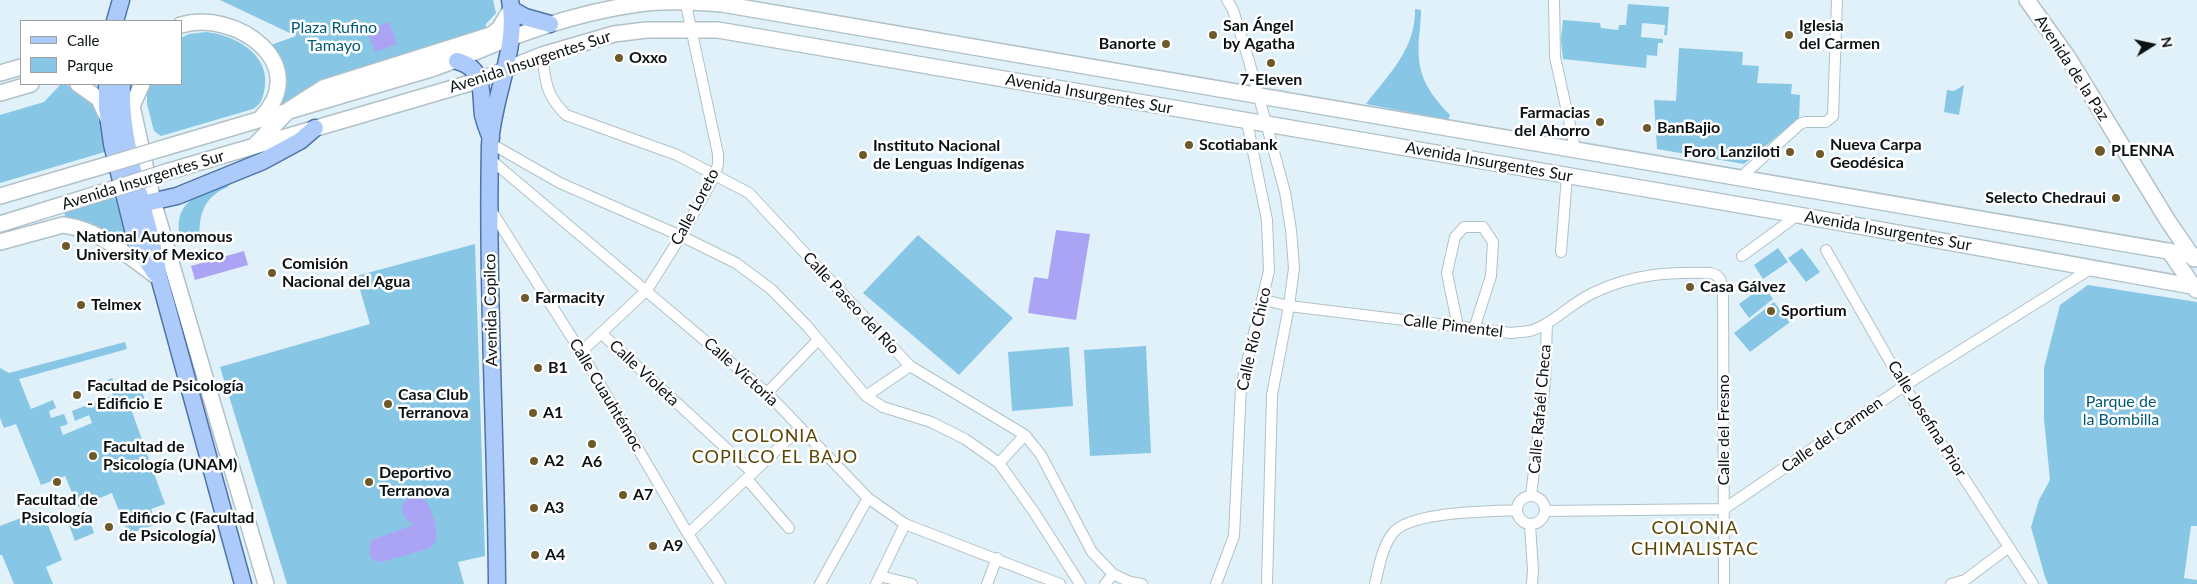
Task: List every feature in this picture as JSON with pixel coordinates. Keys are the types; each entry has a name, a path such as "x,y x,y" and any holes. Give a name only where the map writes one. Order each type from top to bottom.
{"main road":[{"path":"114,20 121,0"},
{"name":"Avenida de la Paz","path":"2026,0 2067,56 2180,238 2195,258"},
{"name":"Avenida Insurgentes Sur","path":"0,196 456,61 510,38 550,24 641,2 685,1 777,12 2169,251 2195,258"},
{"path":"256,144 290,109 333,84 491,35 505,22 510,5 525,17 550,24"},
{"name":"Avenida Copilco","path":"497,584 490,207 491,147 510,38 510,5"},
{"path":"182,26 203,22 232,27 248,34 267,50 276,69 277,84 272,103 261,118"},
{"name":"Avenida Insurgentes Sur","path":"0,224 256,144 479,80 505,68 542,55 631,31 690,29 718,30 1798,215 2196,288"},
{"path":"456,61 472,67 479,80 484,118 491,147"},
{"path":"0,73 20,67"},
{"path":"0,93 27,85"},
{"path":"80,85 99,99 120,144 266,584"},
{"path":"107,85 108,119"},
{"path":"120,144 122,85"},
{"path":"142,85 132,106 141,204 138,246 159,277 243,584"},
{"path":"141,204 177,196 263,161 300,141 315,128"},
{"path":"0,242 63,225 78,227 103,238 159,277"},
{"path":"2180,238 2197,240"},
{"path":"2169,251 2196,288"}],"street":[{"name":"Calle Río Chico","path":"1227,0 1233,10 1259,95 1285,192 1294,268 1272,395 1267,584"},
{"path":"1554,0 1555,58 1575,148"},
{"path":"1740,178 1800,124 1805,122 1826,122 1833,116 1836,0"},
{"name":"Calle Loreto","path":"581,352 647,290 681,236 715,175 718,154 685,1"},
{"name":"Calle Paseo del Río","path":"542,55 548,93 566,115 677,155 749,193 910,366 1025,435 1041,455 1092,552 1113,574 1130,582 1142,584"},
{"name":"Calle Río Chico","path":"1216,584 1234,536 1237,506 1241,387 1265,300 1269,271 1267,220 1247,122"},
{"path":"491,147 560,183 681,236 736,263 771,289 807,326 866,396 883,407 939,426 965,439 999,463 1034,512 1080,584"},
{"name":"Calle Victoria","path":"491,147 647,290 767,393 868,498 905,524 1060,584"},
{"path":"1561,252 1567,176"},
{"name":"Calle Cuauhtémoc","path":"490,207 581,352 688,534 720,584"},
{"path":"1742,256 1798,215"},
{"path":"1458,327 1447,274 1455,237 1464,227 1483,227 1493,242 1491,267 1474,330"},
{"name":"Calle Josefina Prior","path":"1826,250 1904,386 2033,584"},
{"name":"Calle del Carmen","path":"1724,509 1904,386 2092,268"},
{"name":"Calle Pimentel","path":"1265,300 1287,306 1510,333 1531,330 1547,323 1592,293 1624,281 1667,272 1710,272 1720,277"},
{"name":"Calle del Fresno","path":"1720,277 1723,288 1724,584"},
{"name":"Calle Rafaél Checa","path":"1531,496 1545,381 1547,323"},
{"name":"Calle Violeta","path":"602,334 750,476 789,528"},
{"path":"767,393 818,340"},
{"path":"866,396 910,366"},
{"path":"688,534 800,428"},
{"path":"999,463 1025,435"},
{"path":"1531,496 1541,501 1545,511 1540,521 1530,525 1520,520 1516,510 1521,500 1531,496"},
{"path":"820,584 868,498"},
{"path":"1545,511 1724,509"},
{"path":"1375,584 1384,548 1392,533 1401,525 1430,517 1516,510"},
{"path":"905,524 878,580 912,584"},
{"path":"1530,525 1532,584"},
{"path":"1950,584 1965,580 2009,548"},
{"path":"987,584 996,558"},
{"path":"1105,584 1113,574"}],"green space":[{"name":"Plaza Rufino Tamayo","path":"220,0 493,0 496,13 486,24 486,31 324,79 290,103 280,105 284,88 282,74 268,46 296,36"},
{"path":"1628,4 1669,7 1667,35 1664,35 1665,25 1642,23 1641,37 1663,39 1663,43 1658,43 1657,56 1647,55 1646,68 1563,59 1561,40 1563,20 1600,23 1601,28 1618,30 1619,25 1626,25"},
{"path":"1415,9 1421,10 1418,50 1421,71 1429,89 1450,115 1448,120 1366,104 1406,49 1411,37"},
{"path":"206,32 217,34 228,37 247,48 255,55 265,74 264,94 262,100 253,109 161,136 154,131 147,104 147,85 182,85 182,38 189,34"},
{"path":"1679,48 1743,52 1742,65 1759,66 1757,83 1792,84 1791,94 1800,95 1799,118 1744,164 1657,149 1654,100 1676,101"},
{"path":"60,85 76,87 100,108 108,151 0,183 0,115 44,102"},
{"path":"1964,85 1959,115 1944,112 1947,90 1954,91"},
{"path":"227,183 228,187 214,195 205,207 200,221 200,238 181,243 179,218 188,202 205,192"},
{"path":"118,195 129,243 124,248 97,227 65,217 64,210"},
{"path":"918,235 1013,318 959,375 863,293"},
{"name":"Deportivo Terranova","path":"475,244 485,556 458,562 464,584 287,584 220,367 370,324 356,276"},
{"path":"1778,248 1788,262 1763,279 1754,265"},
{"path":"1802,248 1820,272 1806,282 1788,258"},
{"name":"Parque de la Bombilla","path":"2088,285 2197,302 2197,526 2191,526 2184,578 2197,580 2197,584 2048,584 2045,577 2031,527 2039,500 2050,480 2044,419 2044,368 2060,305"},
{"path":"1764,286 1773,299 1749,318 1739,304"},
{"path":"1774,302 1790,322 1750,352 1734,333"},
{"path":"125,342 127,349 19,379 31,409 53,400 56,408 49,411 51,418 64,414 68,424 60,427 63,435 92,423 89,415 75,421 72,411 113,395 107,380 112,378 124,391 142,391 145,400 130,406 165,504 151,509 157,524 128,534 112,493 78,507 65,476 41,485 16,424 4,428 0,418 0,368 9,373"},
{"path":"1146,346 1151,453 1090,456 1084,350"},
{"path":"1069,347 1073,406 1012,411 1008,352"},
{"path":"42,510 62,560 46,567 53,584 14,584 2,555 0,555 0,526"},
{"path":"87,513 94,533 75,541 67,520"}],"shaded area":[{"path":"389,22 397,44 375,52 367,30"},
{"path":"1056,230 1090,234 1076,320 1028,313 1034,277 1048,279"},
{"path":"244,251 248,265 195,280 191,266"},
{"path":"419,496 427,502 432,514 436,533 434,544 430,548 382,562 373,560 369,553 371,540 414,525 405,516 402,507 407,500"}],"place":[{"name":"San Ángel by Agatha","path":"1213,35"},
{"name":"Iglesia del Carmen","path":"1789,35"},
{"name":"Banorte","path":"1166,44"},
{"name":"Oxxo","path":"619,58"},
{"name":"7-Eleven","path":"1271,63"},
{"name":"Farmacias del Ahorro","path":"1600,122"},
{"name":"BanBajio","path":"1647,128"},
{"name":"Scotiabank","path":"1189,145"},
{"name":"PLENNA","path":"2100,151"},
{"name":"Foro Lanziloti","path":"1790,152"},
{"name":"Nueva Carpa Geodésica","path":"1820,154"},
{"name":"Instituto Nacional de Lenguas Indígenas","path":"863,155"},
{"name":"Selecto Chedraui","path":"2116,198"},
{"name":"National Autonomous University of Mexico","path":"66,246"},
{"name":"Comisión Nacional del Agua","path":"272,273"},
{"name":"Casa Gálvez","path":"1690,287"},
{"name":"Farmacity","path":"525,298"},
{"name":"Telmex","path":"81,305"},
{"name":"Sportium","path":"1771,311"},
{"name":"B1","path":"538,368"},
{"name":"Facultad de Psicología - Edificio E","path":"77,395"},
{"name":"Casa Club Terranova","path":"388,404"},
{"name":"A1","path":"533,413"},
{"name":"A6","path":"592,444"},
{"name":"Facultad de Psicología (UNAM)","path":"93,456"},
{"name":"A2","path":"534,461"},
{"name":"Facultad de Psicología","path":"57,482"},
{"name":"Deportivo Terranova","path":"369,482"},
{"name":"A7","path":"623,495"},
{"name":"A3","path":"534,508"},
{"name":"Edificio C (Facultad de Psicología)","path":"109,527"},
{"name":"A9","path":"653,546"},
{"name":"A4","path":"535,555"}],"district":[{"name":"COLONIA COPILCO EL BAJO","path":"775,446"},
{"name":"COLONIA CHIMALISTAC","path":"1695,538"}]}
